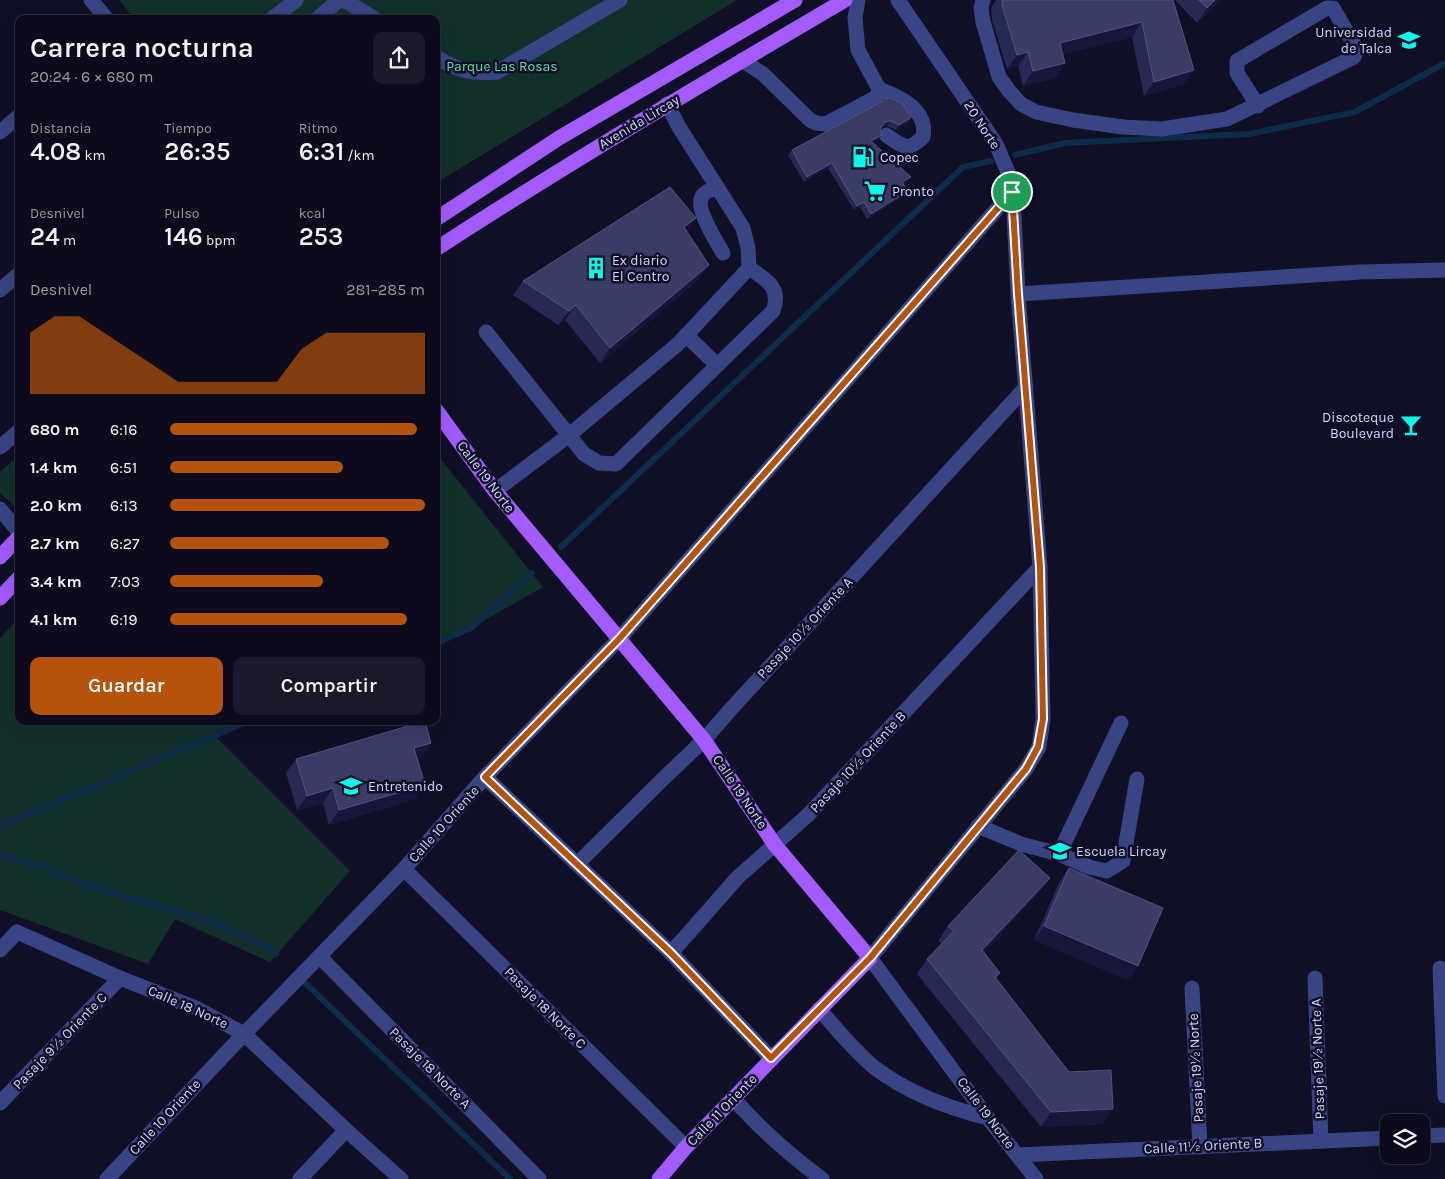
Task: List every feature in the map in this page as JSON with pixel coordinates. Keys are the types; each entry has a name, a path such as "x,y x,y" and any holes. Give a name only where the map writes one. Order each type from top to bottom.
{"main road":[{"name":"Avenida Lircay","path":"440,216 559,138 795,0"},
{"name":"Avenida Lircay","path":"440,246 511,200 667,104 845,0"},
{"name":"Calle 19 Norte","path":"440,416 495,492 704,740 776,845 870,958"},
{"path":"0,556 15,541"},
{"path":"0,598 15,582"},
{"name":"Calle 11 Oriente","path":"663,1178 686,1147 819,1008 870,958"}],"street":[{"path":"91,0 104,15"},
{"path":"277,15 296,0"},
{"path":"322,15 339,0"},
{"path":"344,0 368,15"},
{"path":"440,59 451,66 476,74 497,72 620,0"},
{"path":"858,0 855,18 858,50 879,89 898,96 912,107 918,112 924,125 923,137 911,147 906,148 886,135"},
{"name":"20 Norte","path":"898,0 996,144 1010,177 1040,567 1043,719 1038,747"},
{"path":"983,0 983,22 999,77 1022,104 1036,112 1073,120 1114,126 1162,129 1227,120 1258,106 1354,57 1355,46 1333,8 1327,8 1237,62 1237,73 1258,106"},
{"path":"742,60 763,74 810,120 816,123 826,124 869,106 877,97 879,89"},
{"path":"495,492 568,436 678,344 749,268 748,248 743,228 679,127 667,104"},
{"path":"0,132 15,119"},
{"path":"717,187 703,194 700,200 701,209 723,252"},
{"name":"Calle 10 Oriente","path":"107,1179 404,869 485,777 619,639 1012,192"},
{"path":"486,332 584,454 599,463 616,464 772,311 777,301 776,292 765,278 749,268"},
{"path":"1018,294 1361,272 1445,270"},
{"path":"0,290 15,277"},
{"path":"686,335 717,365"},
{"name":"Pasaje 10½ Oriente A","path":"578,863 704,740 1026,387"},
{"path":"0,446 15,434"},
{"path":"0,509 15,527"},
{"name":"Pasaje 10½ Oriente B","path":"671,953 738,876 776,845 808,815 1040,567"},
{"path":"1059,854 1120,723"},
{"name":"Calle 11 Oriente","path":"870,958 1026,769 1038,747"},
{"path":"485,777 671,953 771,1058"},
{"path":"978,826 1022,844 1059,854 1089,867 1107,871 1123,861 1137,779"},
{"name":"Pasaje 18 Norte C","path":"404,869 686,1147"},
{"name":"Calle 18 Norte","path":"0,950 17,932 120,978 198,1009 244,1034 401,1179"},
{"name":"Pasaje 18 Norte A","path":"320,957 539,1179"},
{"name":"Calle 19 Norte","path":"870,958 988,1118 1036,1179"},
{"path":"1440,968 1445,1096"},
{"name":"Pasaje 9½ Oriente C","path":"0,1103 120,978"},
{"name":"Pasaje 19½ Norte A","path":"1315,978 1321,1140"},
{"name":"Pasaje 19½ Norte","path":"1192,988 1200,1147"},
{"path":"819,1008 859,1053 876,1068 919,1094 941,1104 988,1118"},
{"path":"733,1098 748,1116 775,1141 822,1179"},
{"path":"300,1179 346,1130"},
{"path":"1430,1136 1445,1135"},
{"name":"Calle 11½ Oriente B","path":"1017,1155 1380,1138"}],"green space":[{"name":"Parque Las Rosas","path":"119,0 737,0 440,181 440,15 131,15"},
{"path":"440,458 543,587 440,646"},
{"path":"15,459 15,506 0,493 0,472"},
{"path":"15,622 15,725 233,725 212,733 350,871 270,962 175,919 148,964 0,910 0,638"}],"building":[{"path":"1002,0 1173,0 1194,70 1154,82 1142,22 1060,43 1065,63 1033,71 1028,52 1017,55"},
{"path":"1199,0 1215,0 1207,8"},
{"path":"889,97 903,104 911,118 899,125 891,121 885,122 880,129 882,135 871,141 911,177 902,182 908,191 871,214 864,202 857,206 832,163 807,177 792,150"},
{"path":"670,187 696,218 684,227 709,265 610,348 576,305 569,311 523,281"},
{"name":"Entretenido","path":"411,725 426,725 431,743 414,748 425,785 339,810 333,788 307,796 296,759"},
{"path":"1019,850 1050,878 982,950 1000,973 995,977 1069,1072 1111,1070 1113,1109 1051,1112 927,959 954,931 948,926"},
{"path":"1069,868 1163,908 1138,966 1044,926"}],"waterway":[{"path":"1015,155 1065,143 1249,134 1355,112 1445,63"},
{"path":"561,547 963,167 991,161"},
{"path":"440,641 471,628 532,573"},
{"path":"0,826 240,725"},
{"path":"0,855 40,866 99,889 212,922 268,947 276,954"},
{"path":"300,978 510,1179"}],"place":[{"name":"Universidad de Talca","path":"1409,40"},
{"name":"Copec","path":"863,157"},
{"name":"Pronto","path":"875,191"},
{"name":"Ex diario El Centro","path":"596,268"},
{"name":"Discoteque Boulevard","path":"1411,425"},
{"name":"Entretenido","path":"351,786"},
{"name":"Escuela Lircay","path":"1060,851"}],"route":[{"path":"1012,192 1018,294 1040,567 1043,719 1038,747 1026,769 884,938 870,958 771,1058 671,953 485,777 619,639 1012,192"}]}
